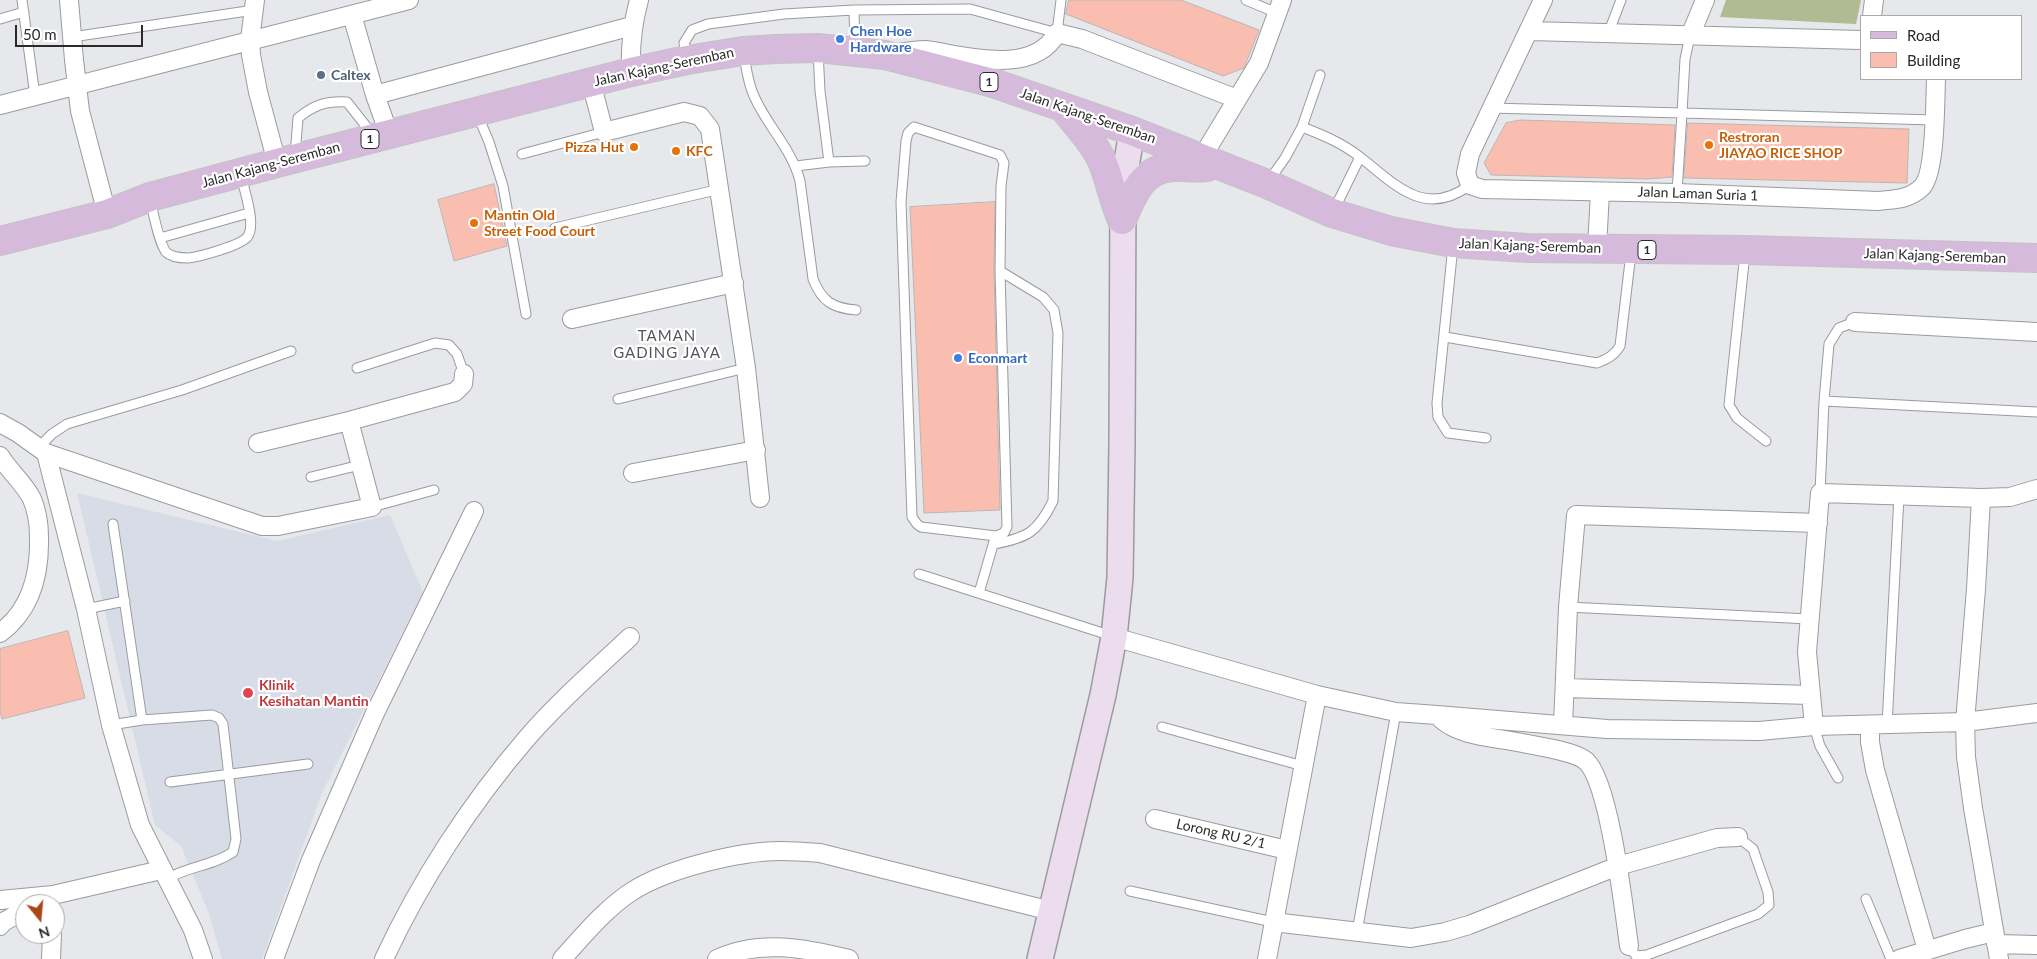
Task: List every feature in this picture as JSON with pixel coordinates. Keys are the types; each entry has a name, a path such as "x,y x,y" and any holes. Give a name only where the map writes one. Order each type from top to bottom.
{"main road":[{"name":"Jalan Kajang-Seremban","path":"0,241 105,206 150,197 631,72 743,51 818,48 885,55 993,83 1132,131 1267,184 1332,213 1391,231 1453,243 1527,248 1745,250 2037,258"},
{"path":"1063,107 1095,148 1102,161 1114,202 1122,220"},
{"path":"1040,959 1103,695 1114,637 1120,578 1124,353 1123,185 1132,131"},
{"path":"1122,220 1138,186 1145,178 1157,170 1171,167 1201,168 1209,162"},
{"path":"0,224 105,206"}],"street":[{"path":"69,0 80,111 105,206"},
{"path":"0,105 409,0"},
{"path":"631,72 630,42 639,0"},
{"path":"1470,185 1466,173 1470,154 1490,108 1530,32 1543,0"},
{"path":"1690,36 1705,0"},
{"path":"1872,15 1874,0"},
{"path":"254,5 250,40 258,92 286,161"},
{"path":"1209,162 1236,99 1259,62 1280,7"},
{"path":"352,14 375,95 382,136"},
{"path":"375,95 632,26"},
{"path":"1530,32 1860,40"},
{"path":"885,55 922,50 984,60 1003,60 1025,57 1040,52 1052,42 1057,33 1082,39 1236,99"},
{"path":"1934,120 1936,80"},
{"path":"591,82 604,132 684,112 700,116 710,129 746,368 760,498"},
{"name":"Jalan Laman Suria 1","path":"1470,185 1482,189 1676,193 1878,201 1907,198 1923,187 1931,164 1934,120"},
{"path":"1597,248 1600,192"},
{"path":"572,319 734,283"},
{"path":"1855,322 2037,332"},
{"path":"258,443 350,421 455,392 463,384 464,374"},
{"path":"0,423 18,433 42,451 262,526 278,526 372,507 350,421"},
{"path":"633,473 756,450"},
{"path":"42,451 86,608 111,725 140,825 193,930 203,959"},
{"path":"0,456 32,500 37,514 40,554 37,578 28,600 18,616 0,633"},
{"path":"1814,726 1807,652 1820,493 1981,498 2010,497 2037,489"},
{"path":"1981,498 1965,722 1966,757 1972,808 1996,945"},
{"path":"274,959 312,860 375,713 474,511"},
{"path":"1563,726 1568,607 1576,515 1818,523"},
{"path":"384,959 414,901 468,814 527,738 630,637"},
{"path":"1114,637 1317,695 1396,712 1437,716 1563,726 1650,730 1749,731 1814,726 1965,722 2037,713"},
{"path":"1564,688 1810,695"},
{"path":"1266,959 1317,695"},
{"path":"1437,716 1446,724 1464,731 1558,750 1586,761 1599,781 1618,866 1628,946"},
{"path":"1878,725 1870,742 1875,770 1927,950"},
{"name":"Lorong RU 2/1","path":"1155,819 1287,850"},
{"path":"1273,922 1411,938 1445,932 1469,925 1618,866 1717,838 1738,837"},
{"path":"562,959 604,914 631,892 667,875 697,864 780,851 820,853 1051,911"},
{"path":"65,896 164,875"},
{"path":"0,900 15,902"},
{"path":"0,926 15,914"},
{"path":"51,959 52,944"},
{"path":"1899,959 1927,950 1996,945 2037,945"},
{"path":"717,959 748,950 776,947 811,950 849,959"}],"lane":[{"path":"22,0 35,96"},
{"path":"687,60 684,43 692,30 708,24 784,14 854,10 970,9 1057,33 1062,0"},
{"path":"1246,0 1280,7"},
{"path":"1608,34 1621,0"},
{"path":"72,37 254,5"},
{"path":"854,10 855,51"},
{"path":"0,18 24,12"},
{"path":"1676,193 1685,59 1690,36"},
{"path":"818,48 820,91 829,162"},
{"path":"743,51 746,70 754,96 796,166 800,181 813,279 826,301 841,309 856,310"},
{"path":"1267,184 1285,158 1302,127 1320,75"},
{"path":"286,161 298,118 312,106 334,101 347,102 382,136"},
{"path":"1490,108 1934,120"},
{"path":"476,112 489,142 503,186 526,314"},
{"path":"978,593 995,540 1004,534 1007,527 1000,271 1003,159 1000,155 914,127 908,133 906,141 901,202 912,517 921,527 995,540 1015,540 1030,534 1047,514 1053,501 1058,333 1054,310 1043,297 1000,271"},
{"path":"1302,127 1332,138 1360,157 1391,183 1406,192 1421,197 1437,199 1452,196 1470,185"},
{"path":"522,154 604,132"},
{"path":"1332,213 1360,157"},
{"path":"796,166 829,162 865,161"},
{"path":"150,197 160,238 166,252 176,258 189,258 239,243 247,237 250,229 249,213 240,173"},
{"path":"555,228 720,189"},
{"path":"160,238 249,213"},
{"path":"1453,243 1437,403 1438,418 1448,433 1486,438"},
{"path":"1445,337 1597,363 1608,359 1616,353 1620,346 1631,250"},
{"path":"1745,250 1729,405 1736,418 1766,441"},
{"path":"1820,493 1824,401 1830,344 1839,328 1855,322"},
{"path":"357,368 435,343 449,345 457,354 464,374"},
{"path":"42,451 52,434 67,424 182,390 291,351"},
{"path":"618,400 746,368"},
{"path":"1824,401 2037,412"},
{"path":"311,477 360,465"},
{"path":"372,507 434,490"},
{"path":"1878,725 1899,496"},
{"path":"114,524 142,720"},
{"path":"919,574 1114,637"},
{"path":"86,608 125,601"},
{"path":"1568,607 1809,619"},
{"path":"1357,932 1396,712"},
{"path":"111,725 142,720 212,715 219,718 222,724 236,838 233,852 222,859 164,875"},
{"path":"1814,726 1820,746 1838,778"},
{"path":"1162,728 1303,766"},
{"path":"170,782 308,764"},
{"path":"1628,946 1636,956 1647,955 1758,914 1770,905 1768,892 1753,849 1738,837"},
{"path":"1130,891 1273,922"},
{"path":"1866,899 1891,959"}],"shaded area":[{"name":"Klinik Kesihatan Mantin","path":"77,493 277,541 390,515 423,592 322,793 262,959 222,959 209,914 181,846 155,825"}],"green space":[{"path":"1726,0 1861,0 1856,24 1720,17"}],"building":[{"path":"1069,0 1181,0 1259,30 1244,68 1223,76 1066,14"},
{"path":"1521,120 1675,125 1672,177 1648,179 1491,175 1484,163 1506,123"},
{"path":"1688,123 1909,129 1907,183 1684,178"},
{"name":"Mantin Old Street Food Court","path":"494,184 507,246 454,261 438,200"},
{"name":"Econmart","path":"995,202 994,271 1000,510 924,513 910,207"},
{"path":"68,631 85,698 2,719 0,711 0,649"}],"place":[{"name":"Chen Hoe Hardware","path":"840,39"},
{"name":"Caltex","path":"321,75"},
{"name":"Restroran JIAYAO RICE SHOP","path":"1709,145"},
{"name":"Pizza Hut","path":"634,147"},
{"name":"KFC","path":"676,151"},
{"name":"Mantin Old Street Food Court","path":"474,223"},
{"name":"Econmart","path":"958,358"},
{"name":"Klinik Kesihatan Mantin","path":"248,693"}],"district":[{"name":"TAMAN GADING JAYA","path":"667,344"}]}
